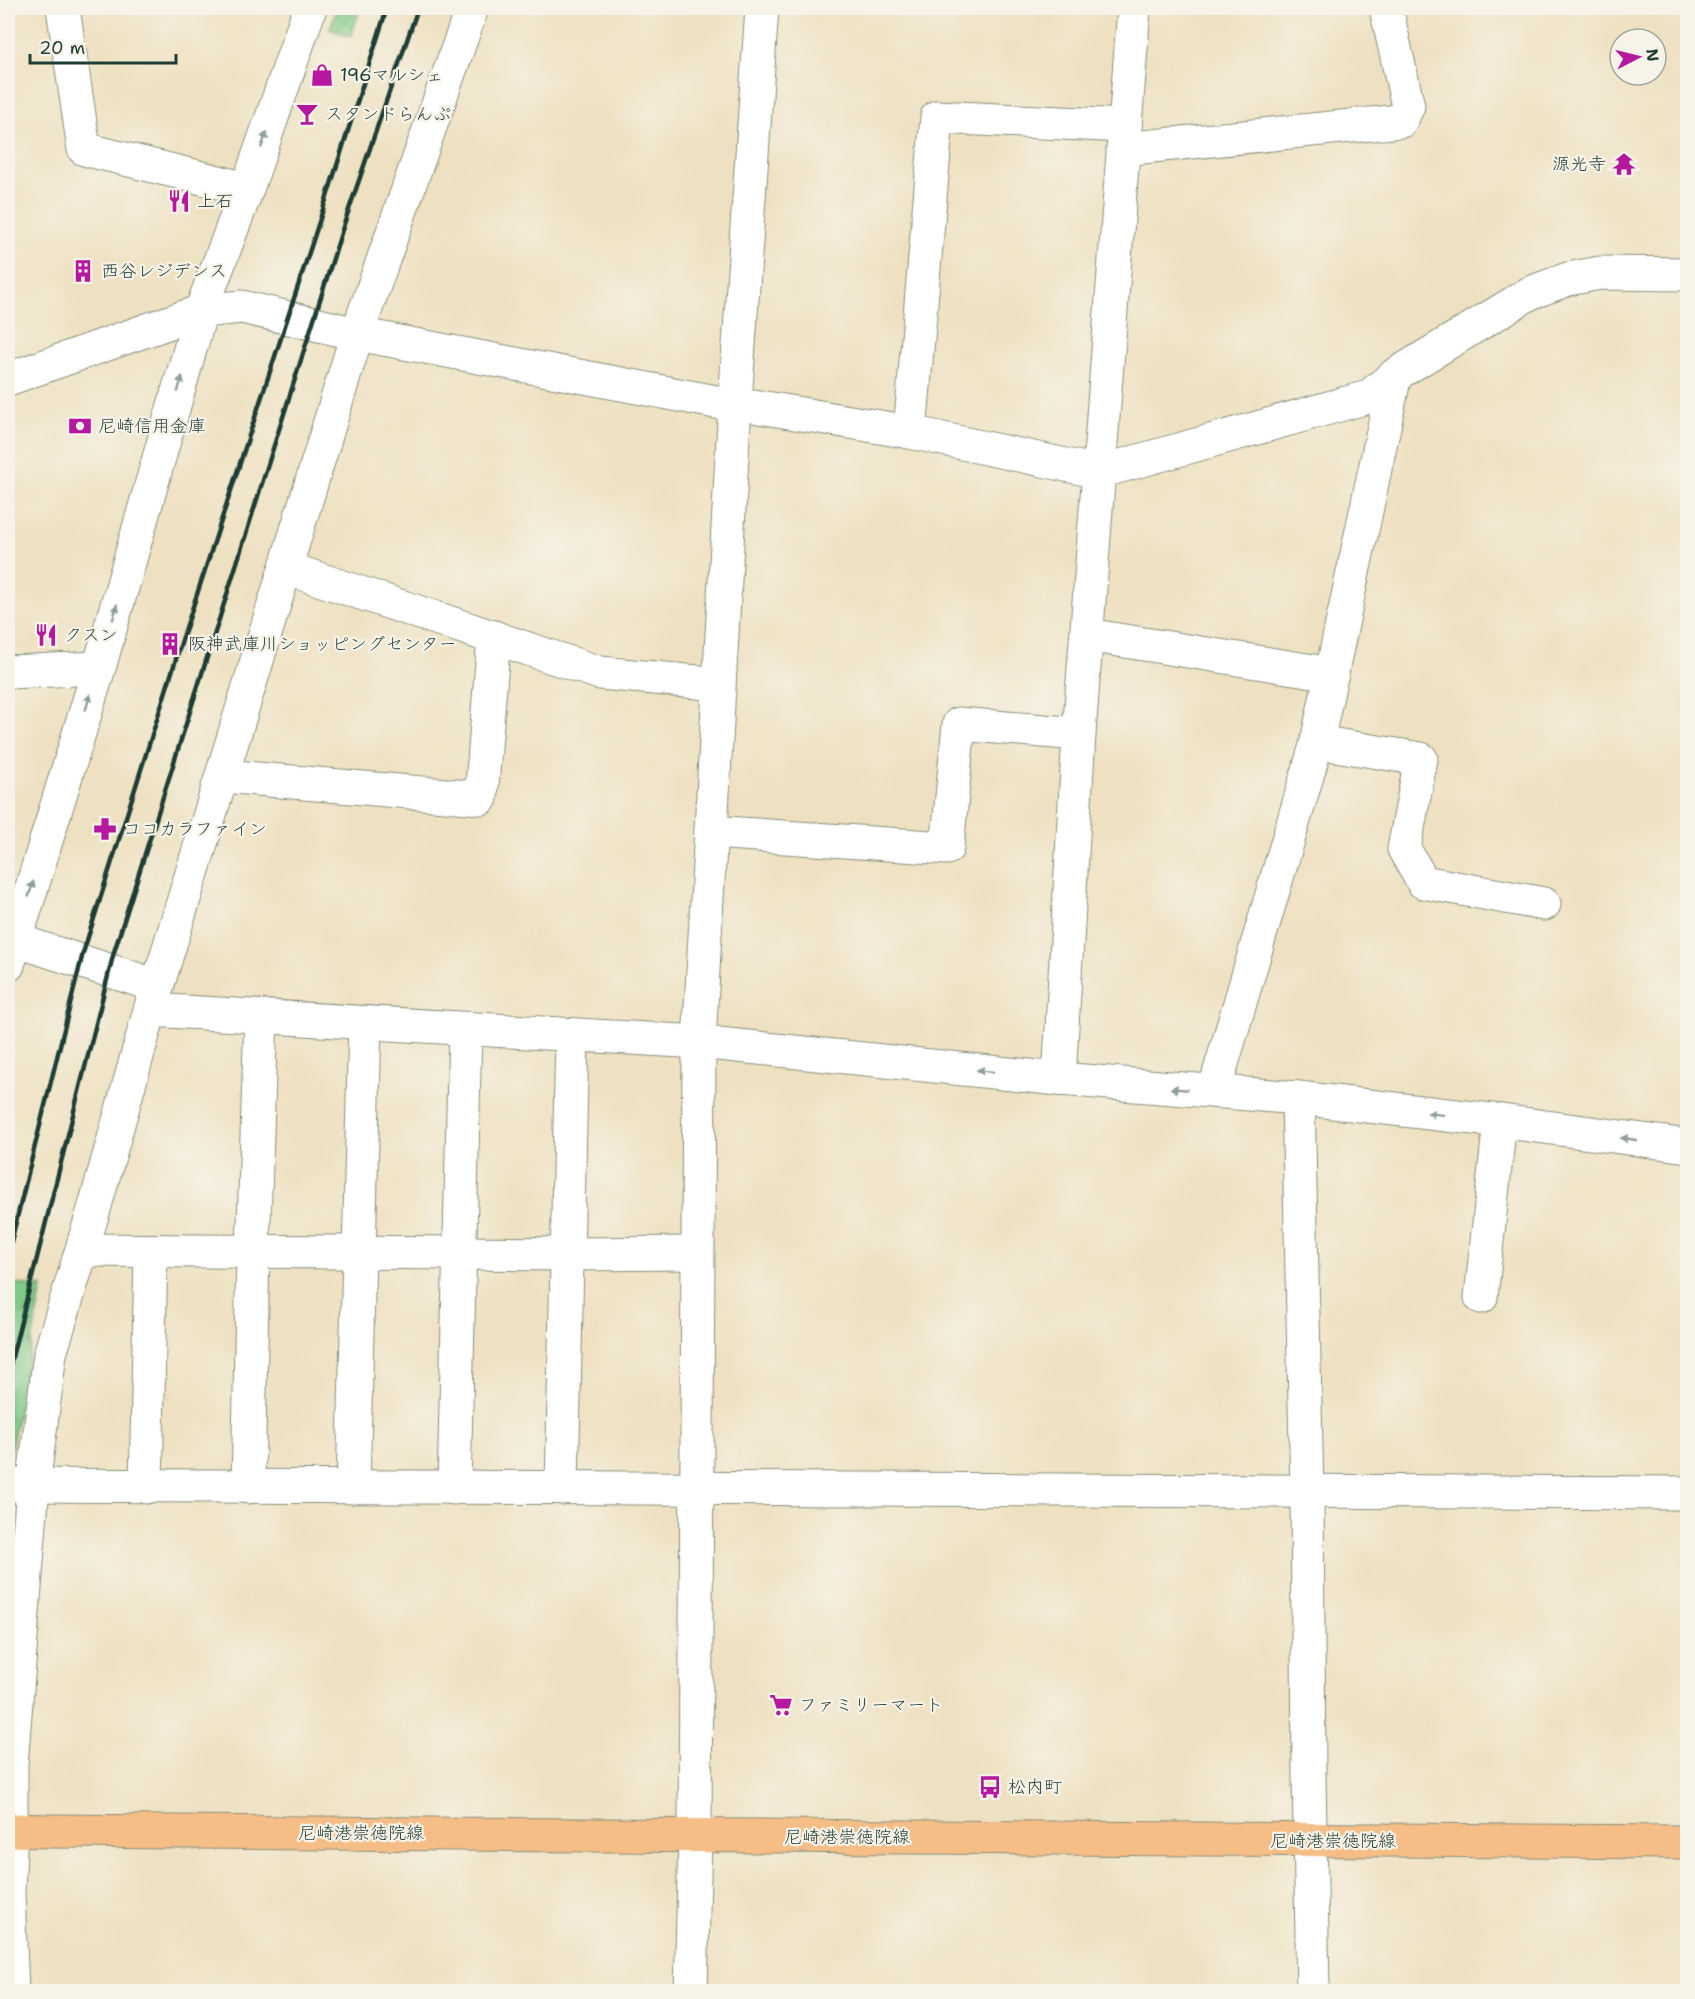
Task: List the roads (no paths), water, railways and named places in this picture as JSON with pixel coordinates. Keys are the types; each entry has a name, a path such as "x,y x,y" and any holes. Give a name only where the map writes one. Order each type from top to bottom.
{"main road":[{"name":"尼崎港崇徳院線","path":"9,1830 1688,1842"}],"street":[{"path":"63,8 84,149 247,189"},
{"path":"310,8 247,189 201,311 99,668 10,948 154,998 261,1017 699,1042 1059,1079 1298,1098 1500,1121 1688,1146"},
{"path":"12,1992 8,1892 10,1765 20,1485 50,1354 154,998 357,334 472,8"},
{"path":"691,1992 695,1836 699,1042 735,403 762,8"},
{"path":"1059,1079 1079,734 1134,8"},
{"path":"910,432 937,117 1124,137 1401,121 1408,106 1386,8"},
{"path":"8,379 201,311 242,307 357,334 716,402 735,403 910,432 1099,472 1368,397 1395,375 1530,293 1568,279 1600,273 1688,274"},
{"path":"1214,1091 1317,742 1395,375"},
{"path":"286,568 600,674 719,684"},
{"path":"1087,635 1332,674"},
{"path":"222,776 481,798 494,637"},
{"path":"8,672 99,668"},
{"path":"711,832 947,848 958,724 1079,734"},
{"path":"1317,742 1421,759 1404,849 1423,882 1544,904"},
{"path":"248,1487 261,1017"},
{"path":"353,1487 364,1023"},
{"path":"454,1488 465,1029"},
{"path":"562,1488 572,1035"},
{"path":"1298,1098 1307,1491 1313,1992"},
{"path":"1480,1297 1500,1121"},
{"path":"82,1250 697,1253"},
{"path":"146,1486 151,1251"},
{"path":"20,1485 1688,1493"}],"railway":[{"path":"8,1254 83,953 387,8"},
{"path":"8,1382 11,1361 114,952 343,227 418,8"}],"place":[{"name":"196マルシェ","path":"322,75"},
{"name":"スタンドらんぷ","path":"307,114"},
{"name":"源光寺","path":"1624,164"},
{"name":"上石","path":"179,201"},
{"name":"西谷レジデンス","path":"83,271"},
{"name":"尼崎信用金庫","path":"80,426"},
{"name":"クスン","path":"46,635"},
{"name":"阪神武庫川ショッピングセンター","path":"170,644"},
{"name":"ココカラファイン","path":"105,829"},
{"name":"ファミリーマート","path":"781,1705"},
{"name":"松内町","path":"990,1787"}]}
